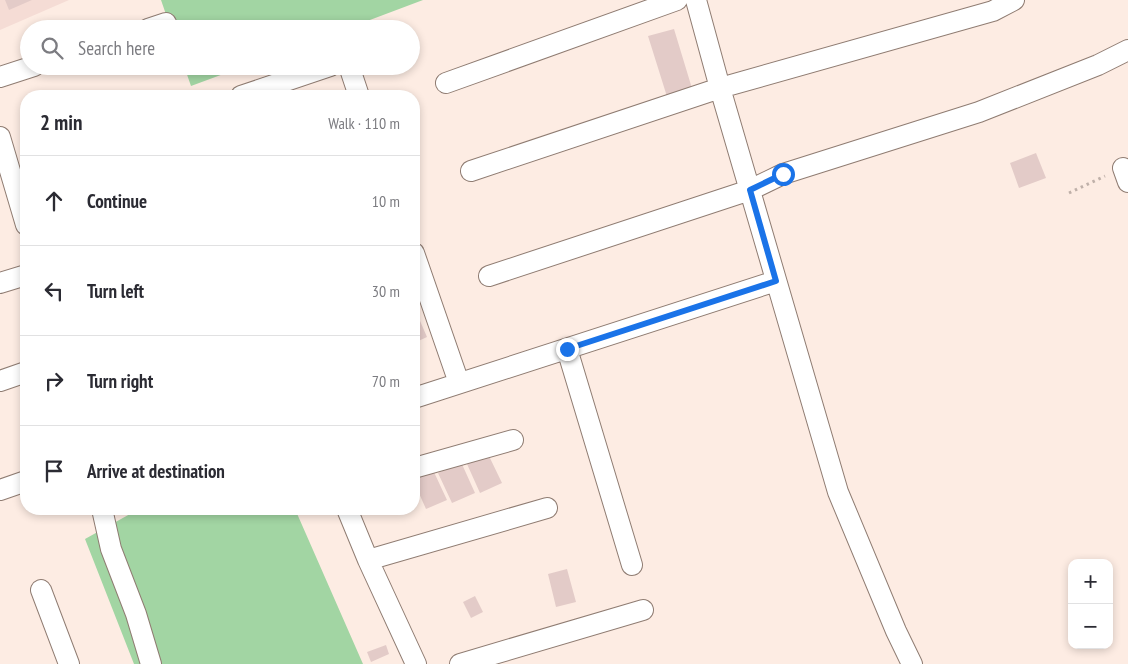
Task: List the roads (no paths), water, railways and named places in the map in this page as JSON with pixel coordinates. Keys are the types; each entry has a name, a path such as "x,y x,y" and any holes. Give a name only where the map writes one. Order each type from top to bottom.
{"street":[{"path":"446,83 677,0"},
{"path":"696,0 838,492 896,631 912,664"},
{"path":"471,171 720,88 993,11 1014,0"},
{"path":"489,276 750,190 783,174 979,112 1128,50"},
{"path":"0,77 20,71"},
{"path":"259,90 303,75"},
{"path":"352,75 357,90"},
{"path":"0,137 20,203"},
{"path":"420,270 459,383"},
{"path":"0,283 20,277"},
{"path":"420,396 776,281"},
{"path":"567,349 632,565"},
{"path":"0,381 20,374"},
{"path":"420,466 513,440"},
{"path":"0,490 20,482"},
{"path":"368,560 547,508"},
{"path":"103,515 111,549 136,614 150,664"},
{"path":"349,515 416,664"},
{"path":"41,590 69,664"},
{"path":"460,664 643,610"}]}
